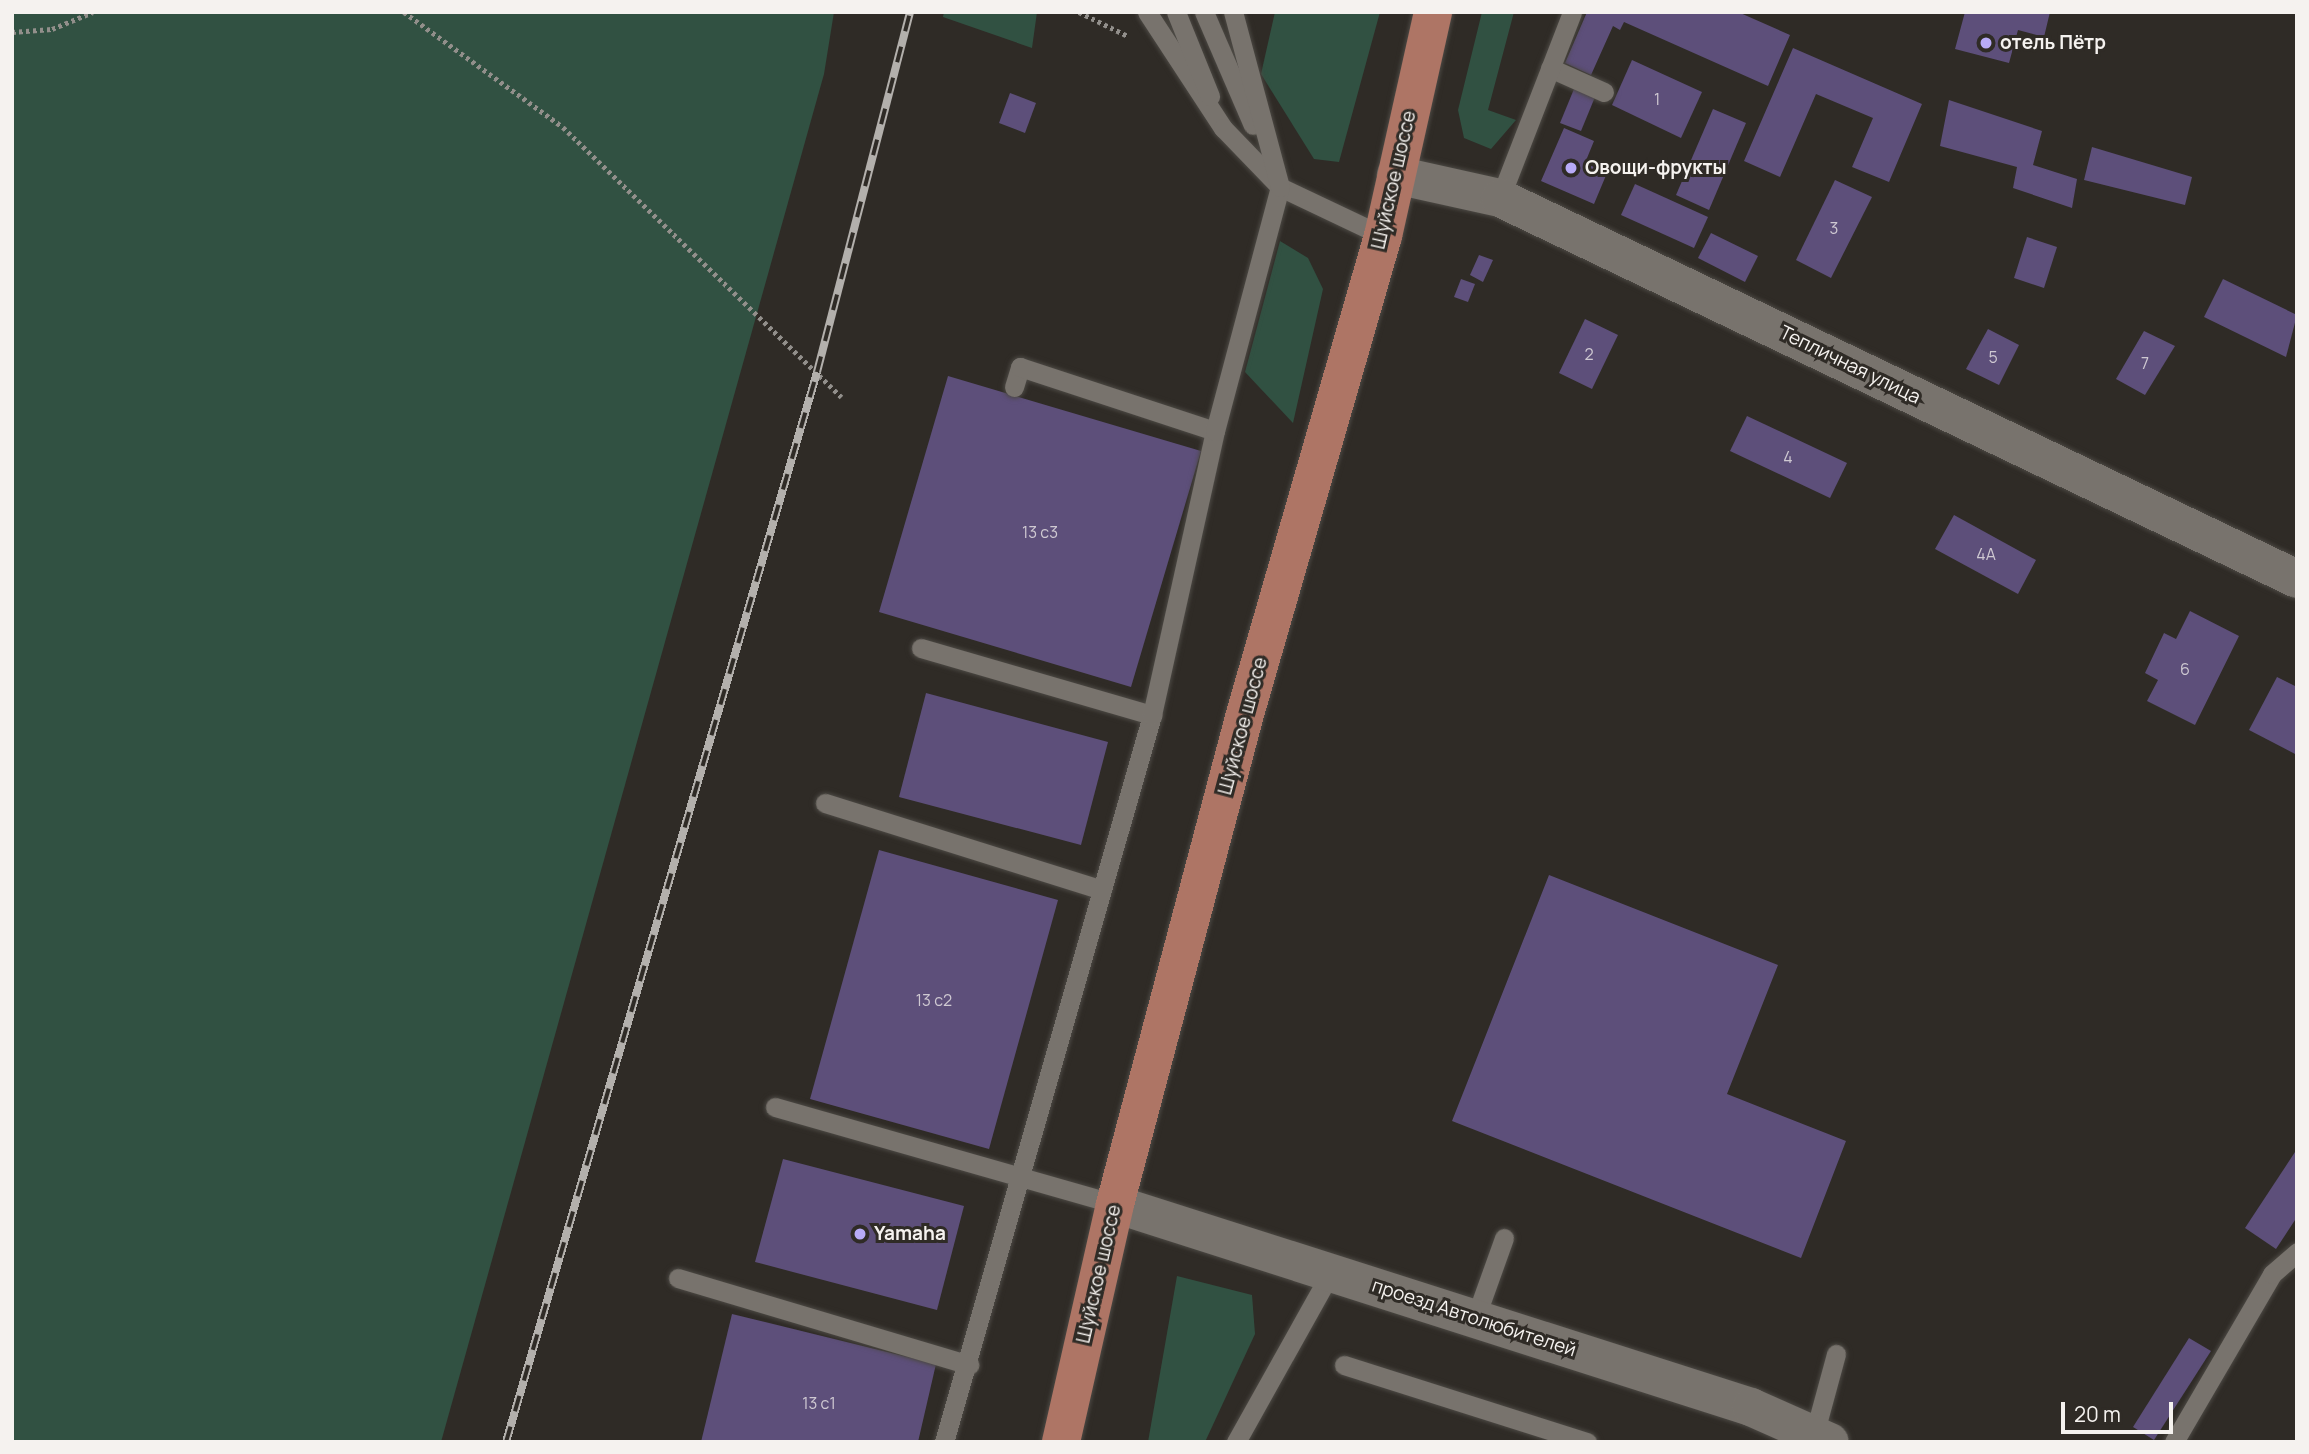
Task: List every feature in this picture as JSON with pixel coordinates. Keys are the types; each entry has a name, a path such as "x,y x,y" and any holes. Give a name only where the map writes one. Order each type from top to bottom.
{"main road":[{"name":"Шуйское шоссе","path":"1061,1442 1115,1204 1245,714 1383,236 1433,12"}],"street":[{"name":"Тепличная улица","path":"1396,175 1500,198 2297,579"},
{"name":"проезд Автолюбителей","path":"1115,1204 1751,1407 1822,1438"}],"lane":[{"path":"1147,12 1223,128 1280,187 1383,236"},
{"path":"1176,12 1223,128"},
{"path":"1204,12 1280,187"},
{"path":"944,1442 969,1365 1152,715 1214,431 1280,187 1233,12"},
{"path":"1500,198 1572,12"},
{"path":"1550,68 1604,92"},
{"path":"1014,387 1020,367 1214,431"},
{"path":"922,648 1152,715"},
{"path":"825,803 1102,890"},
{"path":"775,1107 1115,1204"},
{"path":"1475,1320 1504,1238"},
{"path":"2174,1442 2272,1274 2297,1252"},
{"path":"1236,1442 1331,1272"},
{"path":"678,1278 969,1365"},
{"path":"1822,1438 1836,1354"},
{"path":"1345,1365 1587,1442"}],"path":[{"path":"12,32 52,29 93,12"},
{"path":"404,12 564,127 842,397"}],"green space":[{"path":"12,12 834,12 824,74 441,1442 12,1442"},
{"path":"944,12 1037,12 1032,48 943,17"},
{"path":"1275,12 1380,12 1339,162 1314,159 1261,74"},
{"path":"1482,12 1514,12 1488,110 1516,120 1491,149 1464,138 1458,110"},
{"path":"1280,241 1308,258 1323,289 1293,423 1245,372"},
{"path":"1177,1276 1252,1295 1255,1334 1205,1442 1148,1442"}],"building":[{"path":"1587,12 1738,12 1790,35 1768,86 1624,22 1620,30 1613,26 1591,75 1565,63"},
{"name":"отель Пётр","path":"1965,12 2050,12 2044,37 2018,30 2009,63 1955,49"},
{"path":"1793,48 1922,104 1889,182 1852,167 1873,118 1816,94 1780,177 1744,161"},
{"path":"1632,60 1702,92 1681,138 1612,105"},
{"path":"1574,89 1595,97 1581,131 1560,123"},
{"path":"1010,93 1036,103 1025,133 999,123"},
{"path":"1949,100 2042,131 2033,165 2077,179 2072,208 2013,188 2017,167 1940,146"},
{"path":"1713,109 1746,123 1709,210 1676,195"},
{"name":"Овощи-фрукты","path":"1564,128 1594,141 1585,163 1607,173 1594,204 1541,181"},
{"path":"2092,147 2192,177 2185,205 2084,180"},
{"path":"1835,180 1872,197 1831,278 1796,260"},
{"path":"1635,184 1708,217 1694,248 1621,215"},
{"path":"1711,233 1758,256 1745,282 1698,258"},
{"path":"2027,237 2057,247 2044,288 2014,278"},
{"path":"1479,255 1493,260 1483,282 1470,275"},
{"path":"1461,279 1475,284 1468,302 1454,297"},
{"path":"2223,279 2297,315 2286,357 2204,317"},
{"path":"1585,319 1618,335 1592,389 1559,373"},
{"path":"1988,329 2019,345 1999,385 1966,369"},
{"path":"2144,331 2175,346 2145,395 2116,379"},
{"path":"948,376 1201,451 1131,687 879,612"},
{"path":"1747,416 1847,463 1830,498 1730,451"},
{"path":"1954,515 2036,560 2018,594 1935,549"},
{"path":"2190,611 2239,636 2195,725 2147,701 2158,680 2145,673 2164,633 2176,639"},
{"path":"2277,677 2297,687 2297,755 2249,730"},
{"path":"926,693 1108,742 1081,845 899,797"},
{"path":"879,850 1058,900 989,1149 810,1099"},
{"path":"1549,875 1778,965 1727,1094 1846,1141 1801,1258 1452,1121"},
{"path":"2297,1149 2297,1217 2276,1249 2245,1228"},
{"name":"Yamaha","path":"783,1159 964,1206 937,1310 755,1262"},
{"path":"732,1314 936,1364 918,1442 701,1442"},
{"path":"2189,1338 2211,1351 2154,1440 2133,1427"}],"railway":[{"path":"506,1442 817,372 910,12"}],"place":[{"name":"отель Пётр","path":"1986,43"},
{"name":"Овощи-фрукты","path":"1571,168"},
{"name":"Yamaha","path":"860,1234"}]}
